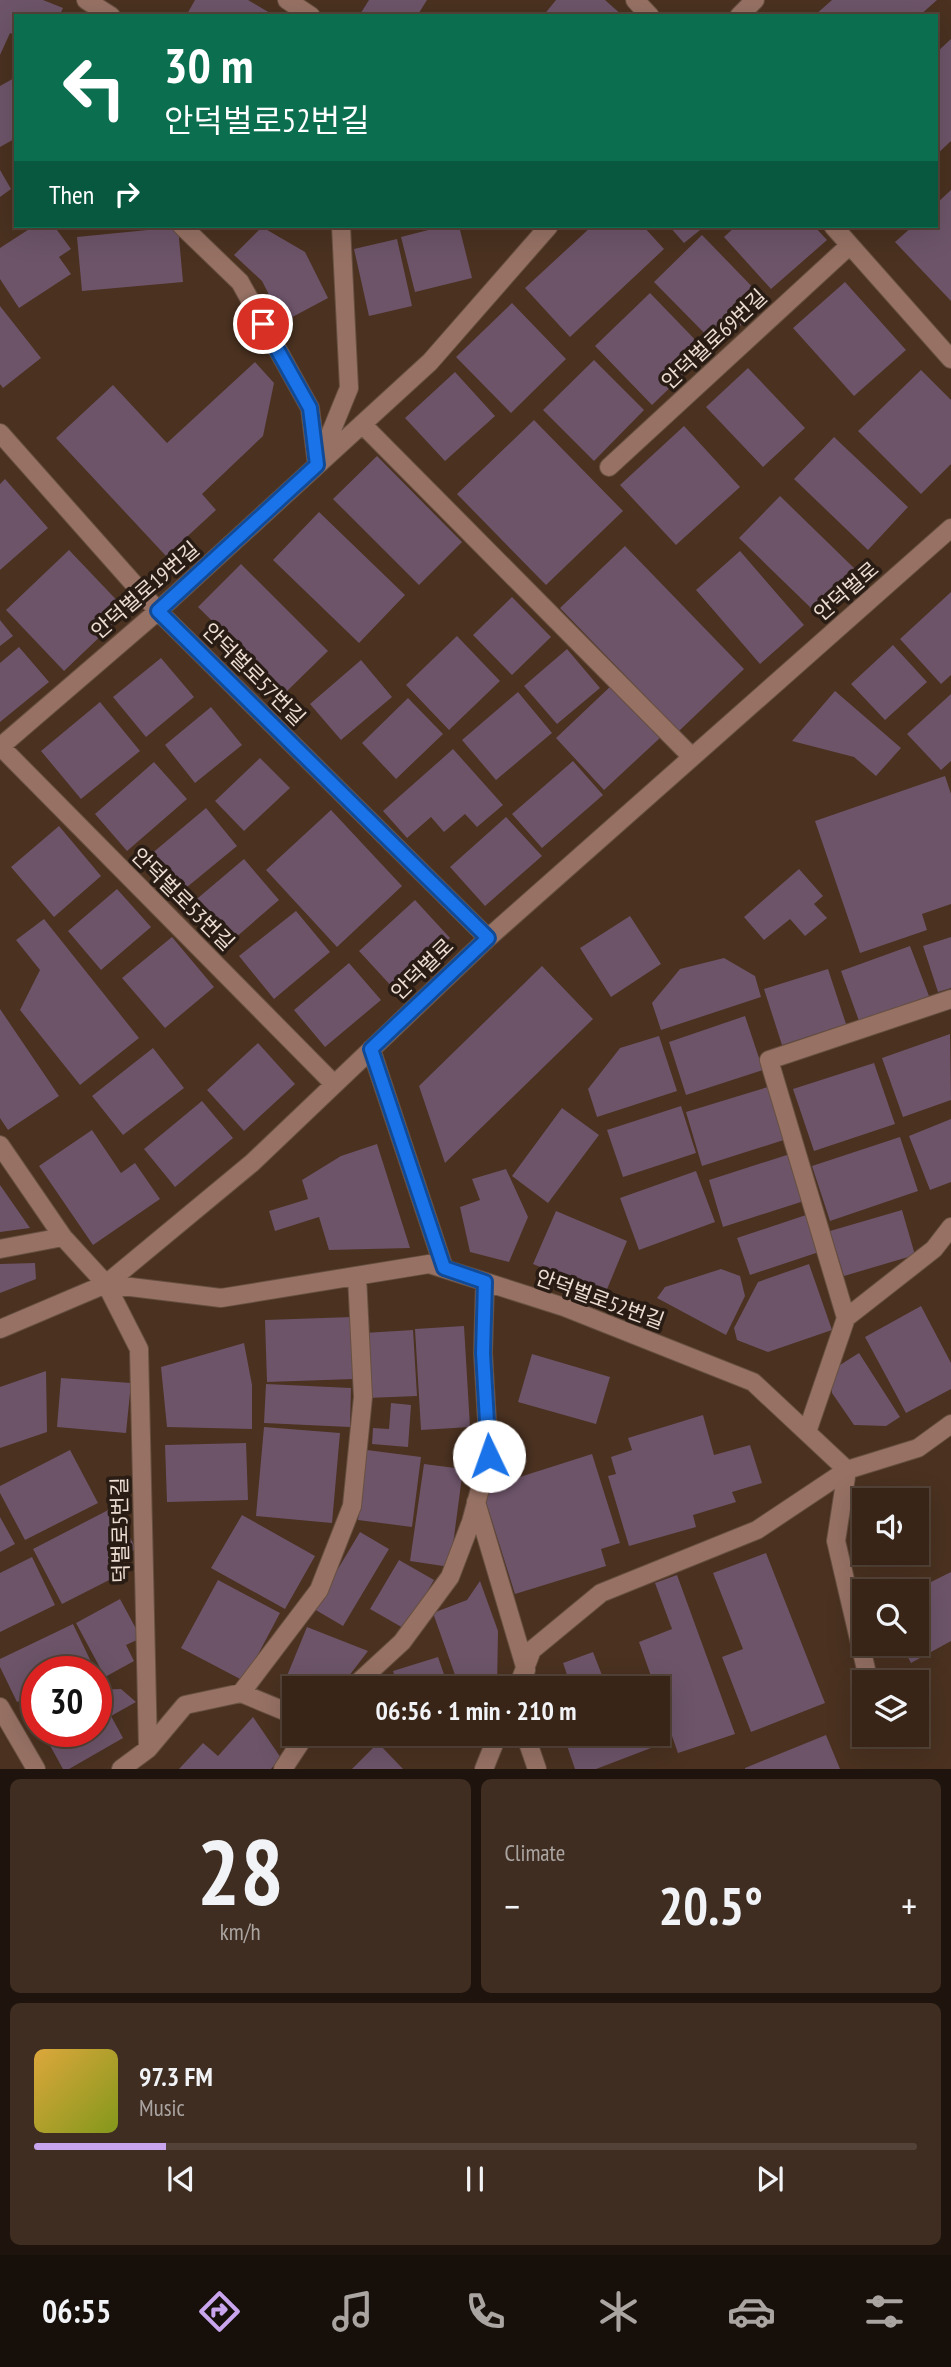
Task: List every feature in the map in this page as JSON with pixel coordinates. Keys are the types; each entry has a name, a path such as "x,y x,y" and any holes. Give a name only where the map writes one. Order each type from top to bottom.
{"street":[{"path":"86,0 108,14"},
{"path":"287,0 308,14"},
{"path":"635,0 648,14"},
{"path":"741,14 755,0"},
{"path":"184,228 240,282 310,408 317,465"},
{"path":"317,465 349,388 341,228"},
{"name":"안덕벌로19번길","path":"0,747 158,611 430,362 547,228"},
{"path":"835,228 951,359"},
{"name":"안덕벌로69번길","path":"609,467 850,245"},
{"path":"362,424 692,757"},
{"name":"안덕벌로57번길","path":"0,433 158,611 488,938"},
{"name":"안덕벌로","path":"0,1329 106,1284 252,1163 488,938 951,528"},
{"name":"안덕벌로53번길","path":"0,747 334,1084"},
{"path":"846,1318 769,1060 951,999"},
{"path":"371,1049 444,1268"},
{"name":"덕벌로5번길","path":"0,1144 63,1237 106,1284 139,1349 148,1749"},
{"path":"807,1432 846,1318 934,1248 951,1227"},
{"path":"0,1249 63,1237"},
{"name":"안덕벌로52번길","path":"106,1284 221,1298 429,1264 564,1307 753,1382 847,1470"},
{"path":"241,1693 319,1590 352,1506 363,1397 356,1276"},
{"path":"365,1676 402,1642 450,1577 476,1502 489,1456 483,1353 485,1282"},
{"path":"522,1676 532,1650 601,1593 757,1530 847,1470 918,1448 951,1424"},
{"path":"847,1470 836,1541 866,1670"},
{"path":"476,1502 526,1666 526,1676"},
{"path":"121,1769 148,1749 185,1705 241,1693 282,1710"},
{"path":"0,1707 36,1769"},
{"path":"283,1769 298,1746"},
{"path":"484,1769 493,1746"},
{"path":"530,1746 537,1769"}],"building":[{"path":"0,0 43,0 63,8 60,14 14,14 14,34 10,33 0,55"},
{"path":"195,0 248,0 272,14 187,14"},
{"path":"369,0 427,0 418,14 360,14"},
{"path":"556,0 605,0 621,14 545,14"},
{"path":"832,0 937,0 921,14 816,14"},
{"path":"951,39 951,141 938,153 938,51"},
{"path":"14,78 14,139 0,147 0,86"},
{"path":"0,170 11,189 0,197"},
{"path":"951,190 951,301 895,242 911,228 938,228 938,202"},
{"path":"31,228 55,228 71,249 59,257 71,274 19,308 0,279 0,248"},
{"path":"178,228 183,282 82,291 77,237"},
{"path":"264,228 305,252 328,298 283,322 262,281 234,255"},
{"path":"436,228 460,228 472,278 415,292 401,237"},
{"path":"590,228 645,228 664,249 570,337 525,288"},
{"path":"671,228 703,228 684,243"},
{"path":"734,228 816,228 827,240 771,289 724,237"},
{"path":"702,235 766,301 718,347 654,282"},
{"path":"397,239 412,306 369,316 354,249"},
{"path":"845,282 906,350 854,396 793,328"},
{"path":"650,293 707,352 652,405 595,346"},
{"path":"512,303 566,359 511,413 456,357"},
{"path":"0,306 41,358 3,388 0,384"},
{"path":"594,360 644,410 594,461 543,410"},
{"path":"255,362 274,383 263,436 202,494 216,510 166,556 56,438 113,385 167,443"},
{"path":"748,368 805,428 763,467 706,407"},
{"path":"921,370 951,400 951,464 921,494 858,431"},
{"path":"455,372 495,416 445,461 405,418"},
{"path":"534,420 623,511 546,585 457,494"},
{"path":"684,426 740,487 676,545 620,485"},
{"path":"834,437 908,507 868,550 794,479"},
{"path":"377,456 462,542 419,585 333,499"},
{"path":"5,479 48,528 0,570 0,484"},
{"path":"780,496 854,568 813,610 739,538"},
{"path":"319,512 405,595 359,643 273,560"},
{"path":"625,546 744,669 679,731 560,608"},
{"path":"69,550 127,611 64,671 6,610"},
{"path":"740,551 804,625 760,664 696,590"},
{"path":"241,564 328,651 285,693 198,607"},
{"path":"951,592 951,675 941,684 900,639"},
{"path":"512,597 551,637 512,675 473,635"},
{"path":"0,620 13,636 0,646"},
{"path":"457,636 500,681 449,730 406,685"},
{"path":"893,645 927,682 885,720 851,684"},
{"path":"19,647 49,682 0,722 0,663"},
{"path":"567,649 600,688 557,724 524,686"},
{"path":"161,658 194,697 146,737 113,697"},
{"path":"361,660 392,697 341,740 310,704"},
{"path":"613,684 661,737 604,790 556,738"},
{"path":"835,691 901,748 876,776 854,757 792,741"},
{"path":"518,692 552,733 496,780 462,740"},
{"path":"951,694 951,761 941,770 907,734"},
{"path":"408,698 443,734 396,779 362,743"},
{"path":"100,702 140,751 81,799 41,751"},
{"path":"211,707 242,745 195,783 165,745"},
{"path":"453,749 503,805 477,827 465,814 444,832 431,817 407,838 383,811"},
{"path":"260,758 290,788 244,831 215,801"},
{"path":"573,761 603,795 542,848 512,814"},
{"path":"154,762 187,799 127,851 95,814"},
{"path":"945,776 951,794 951,904 922,914 927,930 860,953 815,821"},
{"path":"206,808 237,846 181,892 150,855"},
{"path":"331,810 402,886 337,947 266,870"},
{"path":"506,817 542,856 485,906 450,867"},
{"path":"59,826 101,876 54,917 11,867"},
{"path":"244,859 279,900 220,951 185,909"},
{"path":"799,869 823,896 814,904 827,918 805,936 790,919 764,940 744,917"},
{"path":"117,889 151,927 101,970 68,931"},
{"path":"415,900 450,938 394,989 359,951"},
{"path":"296,911 330,952 274,999 239,956"},
{"path":"630,916 661,964 611,997 580,948"},
{"path":"44,919 139,1038 80,1085 20,1010 40,970 16,940"},
{"path":"172,937 214,987 165,1028 122,978"},
{"path":"951,937 951,988 938,992 923,946"},
{"path":"910,946 929,996 859,1021 841,971"},
{"path":"724,958 755,976 761,997 661,1030 652,1003 680,969"},
{"path":"349,963 381,1000 325,1047 294,1010"},
{"path":"542,966 593,1019 445,1163 419,1086"},
{"path":"828,969 846,1024 782,1045 764,989"},
{"path":"0,1009 59,1096 8,1130 0,1118"},
{"path":"745,1016 763,1070 686,1095 669,1042"},
{"path":"950,1034 951,1100 903,1117 882,1058"},
{"path":"659,1036 677,1091 597,1117 588,1089 620,1048"},
{"path":"258,1043 295,1084 244,1131 207,1090"},
{"path":"153,1048 184,1088 123,1135 92,1096"},
{"path":"874,1063 895,1124 814,1151 793,1089"},
{"path":"771,1086 787,1139 702,1166 686,1112"},
{"path":"202,1101 233,1138 175,1187 144,1149"},
{"path":"681,1106 696,1153 623,1177 607,1130"},
{"path":"562,1108 599,1135 548,1203 512,1176"},
{"path":"951,1119 951,1182 930,1190 909,1136"},
{"path":"92,1130 121,1173 135,1163 160,1199 93,1245 39,1166"},
{"path":"900,1137 918,1191 830,1221 812,1166"},
{"path":"377,1144 410,1248 329,1250 319,1217 275,1231 269,1211 308,1199 302,1180 341,1156"},
{"path":"790,1154 804,1201 723,1227 709,1180"},
{"path":"506,1169 528,1217 509,1262 470,1252 460,1207 480,1200 472,1179"},
{"path":"696,1171 715,1222 639,1250 620,1198"},
{"path":"0,1185 30,1228 0,1232"},
{"path":"902,1210 915,1255 844,1276 830,1231"},
{"path":"556,1211 627,1241 605,1294 533,1264"},
{"path":"809,1214 822,1251 750,1275 737,1238"},
{"path":"35,1263 36,1279 0,1293 0,1264"},
{"path":"809,1264 832,1330 768,1352 737,1340 734,1328 758,1282"},
{"path":"721,1269 740,1276 745,1296 726,1335 657,1298 665,1287"},
{"path":"921,1306 951,1363 951,1389 906,1413 865,1337"},
{"path":"352,1317 354,1379 267,1382 265,1320"},
{"path":"464,1326 470,1427 421,1430 415,1329"},
{"path":"413,1330 417,1396 367,1398 364,1333"},
{"path":"244,1343 252,1385 252,1429 167,1427 161,1367"},
{"path":"859,1353 900,1417 886,1426 854,1425 832,1393 832,1370"},
{"path":"532,1354 610,1377 596,1424 518,1402"},
{"path":"46,1371 47,1432 0,1448 0,1387"},
{"path":"61,1378 131,1383 126,1433 57,1427"},
{"path":"266,1384 351,1388 350,1427 264,1423"},
{"path":"391,1403 411,1405 408,1447 372,1444 373,1428 389,1429"},
{"path":"703,1415 714,1455 750,1445 762,1483 732,1492 736,1502 693,1515 696,1527 629,1546 608,1476 616,1474 611,1457 632,1450 628,1438"},
{"path":"264,1427 340,1433 332,1523 256,1516"},
{"path":"246,1443 248,1500 167,1502 165,1445"},
{"path":"70,1450 98,1503 25,1540 0,1493 0,1486"},
{"path":"367,1450 421,1457 412,1527 358,1520"},
{"path":"592,1454 620,1543 601,1549 606,1566 515,1594 482,1489"},
{"path":"424,1464 463,1469 450,1567 410,1561"},
{"path":"114,1507 136,1549 116,1560 123,1573 62,1604 33,1549"},
{"path":"242,1515 315,1556 285,1609 211,1568"},
{"path":"0,1517 15,1544 0,1552"},
{"path":"360,1532 389,1549 343,1626 314,1609"},
{"path":"766,1553 825,1703 751,1732 722,1657 743,1649 713,1573"},
{"path":"32,1557 55,1605 0,1632 0,1573"},
{"path":"399,1560 434,1580 405,1629 370,1609"},
{"path":"951,1572 951,1641 929,1653 929,1583"},
{"path":"677,1575 735,1734 678,1753 670,1730 670,1676 651,1676 639,1642 672,1629 655,1583"},
{"path":"218,1580 280,1613 244,1681 181,1648"},
{"path":"480,1581 498,1631 497,1676 455,1676 433,1613 467,1600"},
{"path":"120,1599 141,1638 126,1645 134,1661 112,1673 112,1656 94,1656 76,1623"},
{"path":"73,1624 88,1656 21,1656 21,1700 17,1702 0,1667 0,1659"},
{"path":"307,1627 368,1651 349,1676 287,1676"},
{"path":"593,1652 602,1676 568,1676 563,1663"},
{"path":"907,1656 924,1656 911,1663"},
{"path":"438,1657 445,1676 395,1676 393,1671"},
{"path":"112,1689 121,1689 136,1702 112,1715"},
{"path":"253,1717 281,1758 271,1769 179,1769 203,1743 218,1756"},
{"path":"112,1718 123,1738 112,1744"},
{"path":"826,1735 840,1769 745,1769 745,1768"},
{"path":"375,1746 381,1746 403,1769 352,1769"},
{"path":"567,1746 651,1748 596,1769 575,1769"},
{"path":"51,1747 107,1747 69,1769 63,1769"}],"route":[{"path":"263,324 310,408 317,465 158,611 488,938 371,1049 444,1268 485,1282 483,1353 489,1456"}]}
